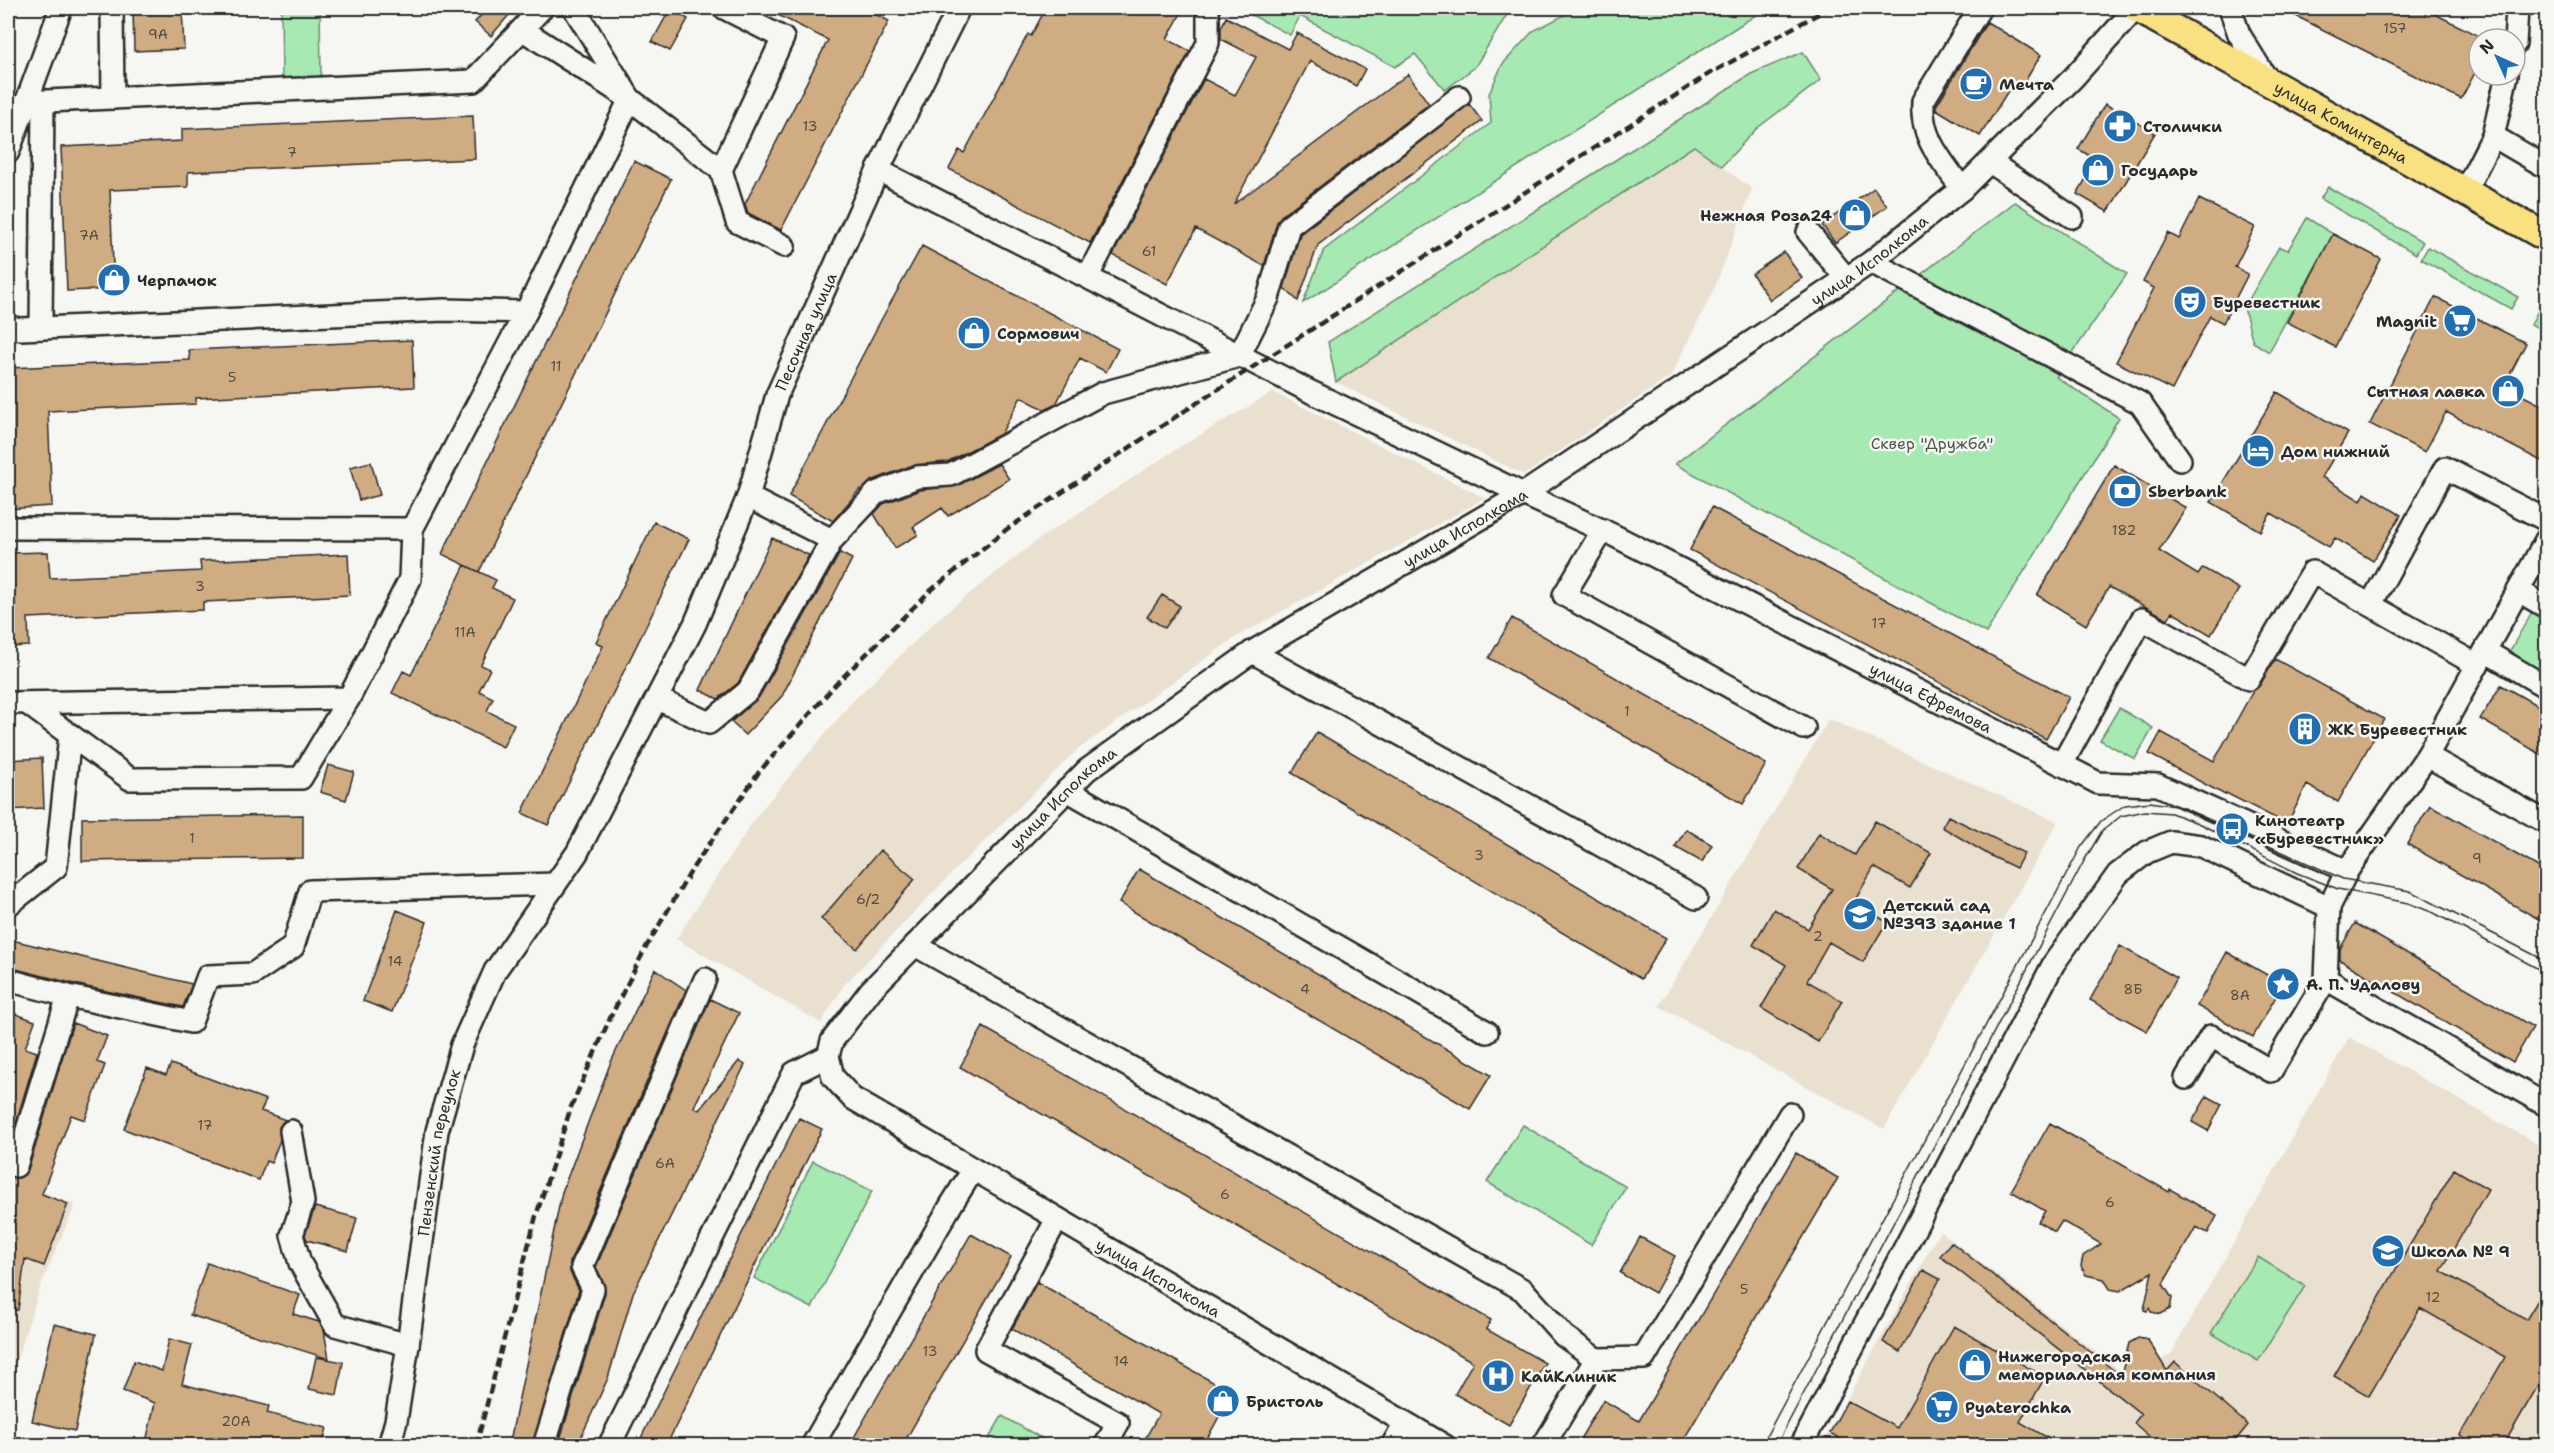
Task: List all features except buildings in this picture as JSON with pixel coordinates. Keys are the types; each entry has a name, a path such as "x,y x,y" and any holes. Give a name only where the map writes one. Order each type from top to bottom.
{"main road":[{"name":"улица Коминтерна","path":"2137,8 2547,237"}],"street":[{"path":"8,152 34,102 61,8"},
{"path":"112,8 113,98"},
{"path":"34,102 473,81 542,8"},
{"path":"574,8 630,99"},
{"path":"721,170 783,38 724,8"},
{"name":"Песочная улица","path":"658,699 694,624 748,497 777,395 878,170 959,8"},
{"path":"1088,276 1208,43 1208,8"},
{"path":"1962,189 1927,138 1922,119 1923,102 1980,8"},
{"name":"улица Исполкома","path":"1445,1446 852,1098 833,1077 828,1056 831,1041 871,990 1087,770 1252,652 1523,494 1871,262 1962,189 2073,78 2137,8"},
{"path":"2230,8 2239,34 2268,81"},
{"path":"2516,27 2517,8"},
{"path":"523,30 630,99 721,170 737,222 784,246"},
{"path":"2466,191 2493,136 2504,87"},
{"path":"658,699 709,723 748,691 832,540 876,493 917,477 951,475 1103,393 1239,356 1268,298 1289,226 1460,97"},
{"path":"18,704 70,735 130,779 301,778 349,698 410,579 412,529 525,312 630,99"},
{"path":"34,102 41,328"},
{"path":"2493,136 2547,166"},
{"path":"1990,162 2072,217"},
{"name":"улица Ефремова","path":"878,170 1088,276 1239,356 1523,494 1603,530 2098,783 2158,785 2347,871"},
{"path":"1808,232 1846,278"},
{"path":"1871,262 2140,403 2180,460"},
{"path":"8,327 41,328 444,310 525,312"},
{"path":"2371,604 2445,468 2547,520"},
{"path":"748,497 832,540"},
{"path":"8,528 412,529"},
{"path":"1603,530 1564,595 1804,728"},
{"path":"2186,1078 2211,1036 2271,1071 2326,979 2328,907 2347,871 2427,756 2547,540"},
{"path":"2062,764 2142,619 2248,680 2312,572 2481,658 2547,687"},
{"path":"2519,591 2547,607"},
{"path":"1252,652 1696,898"},
{"path":"18,704 349,698"},
{"name":"Пензенский переулок","path":"389,1446 396,1421 408,1345 437,1131 462,1045 495,970 577,853 658,699"},
{"path":"8,905 56,867 70,735"},
{"path":"2427,756 2547,822"},
{"path":"1067,790 1487,1032"},
{"path":"1801,1446 2054,963 2118,874 2146,852 2171,842 2201,846 2328,907"},
{"path":"9,985 191,1022 208,976 253,974 293,947 310,891 555,884"},
{"path":"915,945 1523,1290 1564,1336 1596,1359 1644,1358 1790,1114"},
{"path":"544,1446 593,1289 582,1267 705,979"},
{"path":"2326,979 2547,1105"},
{"path":"16,1166 68,996"},
{"path":"609,1446 794,1073 828,1056"},
{"path":"291,1131 303,1202 292,1235 300,1263 335,1325 408,1345"},
{"path":"812,1446 951,1204 973,1170"},
{"path":"1057,1219 986,1350 1118,1423 1105,1446"},
{"path":"1544,1446 1596,1359"},
{"path":"1392,1446 1405,1423"}],"shaded area":[{"path":"1694,146 1752,189 1715,287 1671,376 1524,475 1336,382"},
{"path":"1273,392 1485,498 1236,637 1077,750 956,869 844,985 821,1023 676,939 758,814 852,702 940,617 1039,539 1181,446"},
{"name":"Детский сад №393 здание 1","path":"1829,719 2058,822 1884,1129 1659,1006"},
{"name":"Школа № 9","path":"2349,1037 2546,1149 2546,1433 2538,1445 1821,1446 1940,1231 2132,1380 2171,1354"},
{"path":"8,1179 75,1205 41,1285 8,1387"}],"green space":[{"path":"281,8 320,8 321,77 282,78"},
{"path":"1238,8 1511,8 1475,67 1445,90 1415,54 1395,67 1300,16 1290,35"},
{"path":"1578,8 1767,8 1303,303 1324,250 1491,123 1489,94 1502,65 1533,31"},
{"path":"1803,52 1821,80 1756,129 1722,166 1694,146 1336,382 1328,342 1751,74"},
{"path":"2328,187 2423,242 2416,254 2320,199"},
{"name":"Сквер \"Дружба\"","path":"2015,202 2127,274 2056,377 2119,418 1986,633 1675,464"},
{"path":"2307,218 2333,234 2269,352 2253,342 2244,308 2279,247 2288,250"},
{"path":"2428,247 2518,297 2511,309 2421,259"},
{"path":"2539,309 2546,313 2546,333 2531,324"},
{"path":"2533,610 2546,618 2546,678 2507,656"},
{"path":"2119,708 2153,728 2135,759 2100,740"},
{"path":"1523,1125 1626,1187 1591,1245 1487,1182"},
{"path":"813,1161 872,1191 812,1308 754,1278"},
{"path":"2258,1257 2305,1286 2258,1361 2211,1333"},
{"path":"1002,1416 1054,1445 985,1445"}],"tram line":[{"path":"1761,1446 2081,847 2101,821 2125,805 2150,802 2181,807 2343,879 2410,891 2546,961"},
{"path":"1776,1446 2084,861 2102,831 2121,816 2145,811 2171,813 2200,824 2297,873 2338,889 2408,903 2434,913 2546,973"}],"railway":[{"path":"476,1446 536,1216 571,1107 611,1016 645,949 694,866 759,772 836,684 929,592 1007,529 1186,410 1709,74 1829,8"}],"place":[{"name":"Мечта","path":"1976,84"},
{"name":"Столички","path":"2120,126"},
{"name":"Государь","path":"2098,170"},
{"name":"Нежная Роза24","path":"1855,215"},
{"name":"Черпачок","path":"114,280"},
{"name":"Буревестник","path":"2190,302"},
{"name":"Magnit","path":"2460,321"},
{"name":"Сормович","path":"974,333"},
{"name":"Сытная лавка","path":"2508,391"},
{"name":"Дом нижний","path":"2258,451"},
{"name":"Sberbank","path":"2125,491"},
{"name":"ЖК Буревестник","path":"2305,729"},
{"name":"Кинотеатр «Буревестник»","path":"2232,829"},
{"name":"Детский сад №393 здание 1","path":"1860,914"},
{"name":"А. П. Удалову","path":"2283,984"},
{"name":"Школа № 9","path":"2388,1251"},
{"name":"Нижегородская мемориальная компания","path":"1975,1365"},
{"name":"КайКлиник","path":"1498,1376"},
{"name":"Бристоль","path":"1223,1401"},
{"name":"Pyaterochka","path":"1942,1407"}]}
